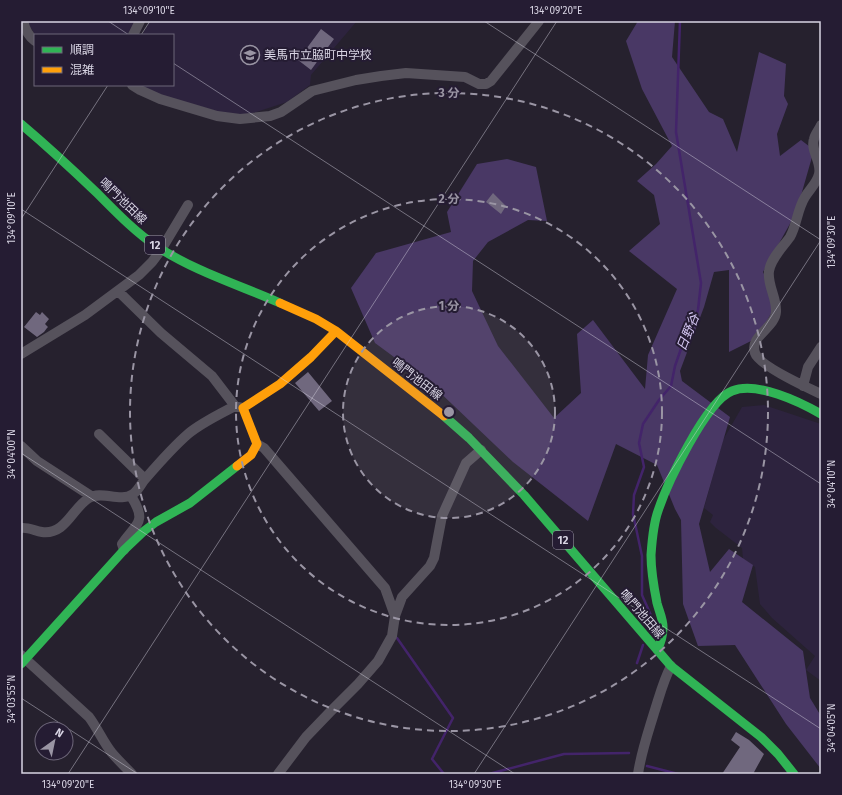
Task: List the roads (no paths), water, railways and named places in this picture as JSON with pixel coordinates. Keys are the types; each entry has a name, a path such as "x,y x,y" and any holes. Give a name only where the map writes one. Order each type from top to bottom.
{"main road":[{"name":"鳴門池田線","path":"21,124 64,161 144,238 161,250 188,264 319,320 336,331 448,419 481,450 524,495 671,666 761,737 778,754 794,774"},
{"path":"22,659 124,550 144,531 156,522 190,503 251,455 257,444 254,435 239,407 280,384 312,357 336,331"},
{"path":"657,650 662,641 663,626 656,596 651,558 658,512 677,468 716,403 731,391 758,390 783,397 821,414"}],"street":[{"path":"23,21 25,29 34,40"},
{"path":"134,34 140,21"},
{"path":"134,86 160,99 217,116 240,119 270,116 281,112 312,91 356,80 381,76 406,73 465,77 479,84 486,84 491,81 539,21"},
{"path":"821,125 814,138 813,144 820,172 818,178 800,206 794,229 790,237 772,263 769,270 769,281 776,305 776,314 772,324 757,338 754,347 755,354 763,363 803,386 821,394"},
{"path":"21,354 85,315 139,275 161,250 188,205"},
{"path":"21,528 34,529 42,532 51,531 59,528 68,521 84,500 91,496 100,495 123,498 131,496 138,491 145,479 189,434 239,407 212,376 161,333 118,291"},
{"path":"803,386 808,367 821,347"},
{"path":"99,434 145,479"},
{"path":"257,444 264,448 385,588 395,616"},
{"path":"21,446 37,461 91,496"},
{"path":"278,774 306,737 358,684 378,661 392,636 395,616 402,597 430,566 434,558 442,516 466,463 481,450"},
{"path":"124,550 122,544 138,524 140,516 131,496"},
{"path":"22,659 89,717 112,754 132,774"},
{"path":"638,774 641,758 666,674 671,666"}],"waterway":[{"name":"日野谷","path":"649,629 653,620 642,595 642,556 633,514 634,495 644,467 639,443 643,424 659,400 671,386 675,366 683,343 692,328 698,310 701,283 676,132 680,21"},
{"path":"397,638 453,718 432,759 444,774"},
{"name":"日野谷","path":"637,663 643,645"},
{"path":"489,774 564,754 629,753"},
{"path":"647,766 678,774"}],"place":[{"name":"美馬市立脇町中学校","path":"250,55"}]}
